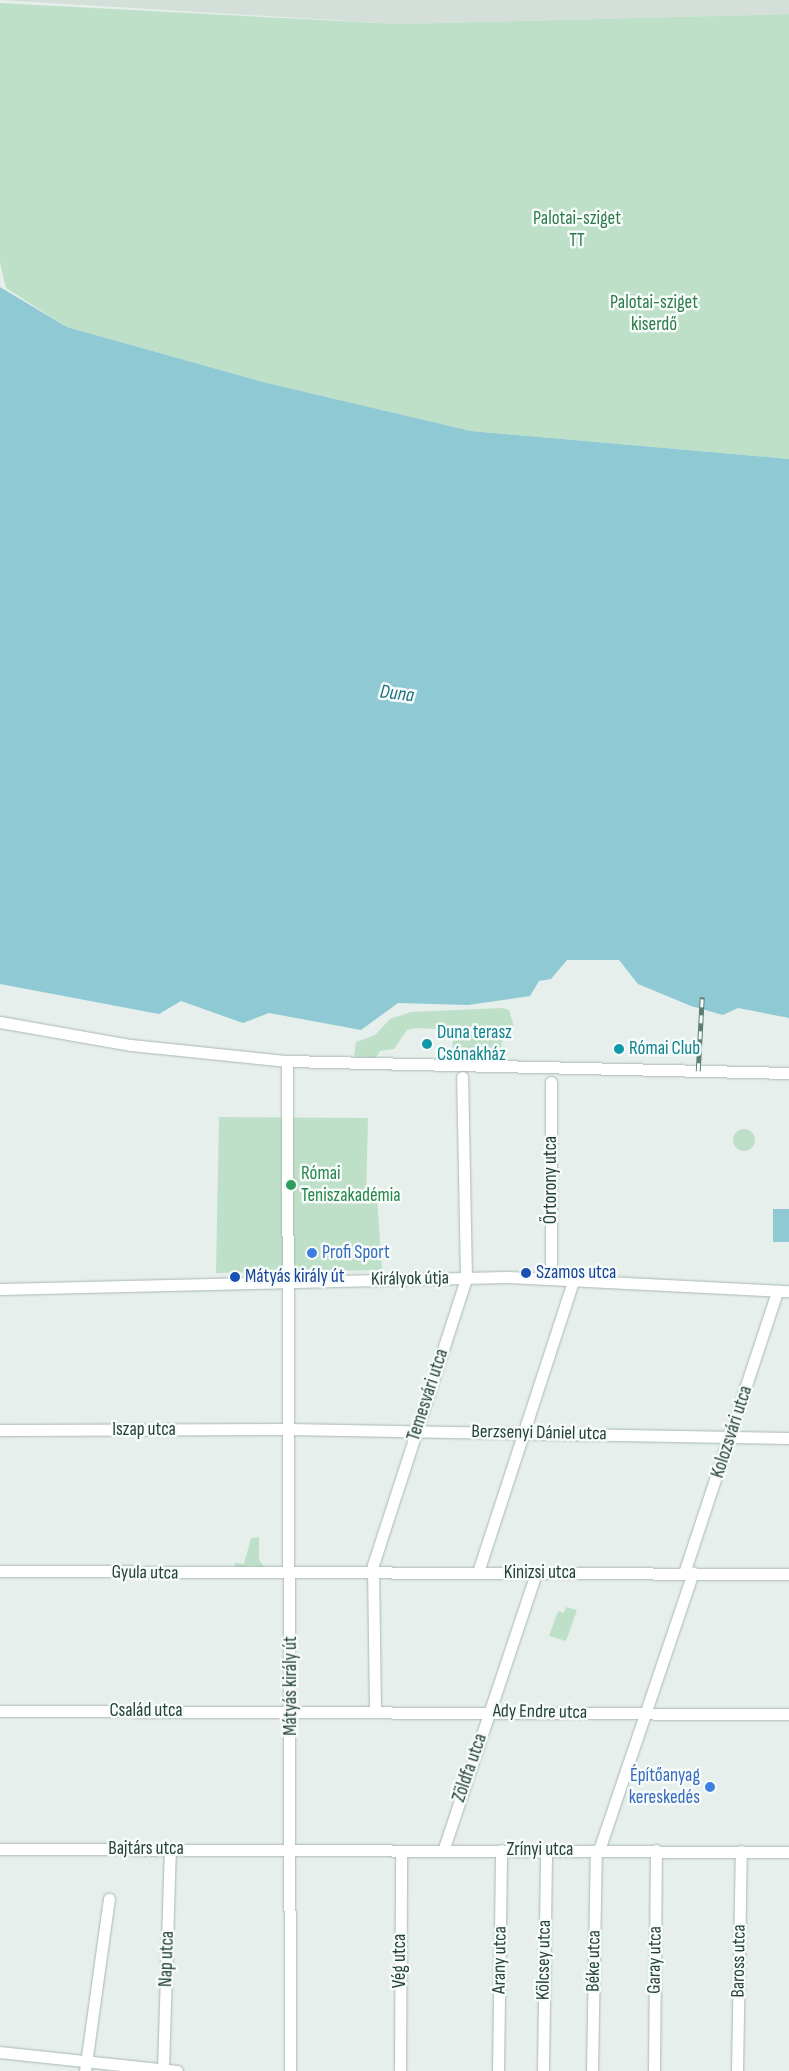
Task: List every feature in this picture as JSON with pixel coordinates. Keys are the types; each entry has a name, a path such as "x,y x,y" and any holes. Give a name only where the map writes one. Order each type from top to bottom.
{"street":[{"path":"0,1022 130,1045 287,1061 789,1072"},
{"name":"Mátyás király út","path":"287,1061 292,1852 290,2071"},
{"name":"Temesvári utca","path":"375,1710 373,1573 466,1278 462,1077"},
{"name":"Őrtorony utca","path":"551,1082 551,1278"},
{"name":"Királyok útja","path":"0,1289 466,1278 574,1278 783,1291"},
{"path":"478,1572 522,1432 574,1278"},
{"name":"Kolozsvári utca","path":"598,1850 647,1713 732,1437 783,1291"},
{"name":"Berzsenyi Dániel utca","path":"288,1429 789,1438"},
{"name":"Iszap utca","path":"0,1430 288,1429"},
{"name":"Gyula utca","path":"0,1571 290,1575"},
{"name":"Kinizsi utca","path":"290,1575 478,1572 789,1574"},
{"name":"Zöldfa utca","path":"443,1851 536,1573"},
{"name":"Ady Endre utca","path":"291,1711 375,1710 789,1714"},
{"name":"Család utca","path":"0,1711 291,1711"},
{"name":"Bajtárs utca","path":"0,1849 170,1849 292,1852"},
{"name":"Nap utca","path":"163,2069 170,1849"},
{"name":"Zrínyi utca","path":"292,1852 546,1849 789,1852"},
{"name":"Kölcsey utca","path":"543,2071 546,1849"},
{"name":"Arany utca","path":"498,2071 501,1850"},
{"name":"Béke utca","path":"592,2071 598,1850"},
{"name":"Garay utca","path":"654,2071 656,1850"},
{"name":"Vég utca","path":"400,2071 401,1851"},
{"name":"Baross utca","path":"738,2071 741,1851"},
{"path":"86,2066 109,1899"},
{"path":"0,2052 86,2066 177,2071"}],"shaded area":[{"path":"0,0 789,0 789,14 398,24"}],"green space":[{"name":"Palotai-sziget TT","path":"0,3 398,24 789,14 789,459 471,431 263,382 67,327 6,288 0,263"},
{"path":"502,1008 509,1010 514,1027 502,1042 499,1058 452,1058 453,1030 416,1028 407,1030 394,1049 380,1051 376,1058 354,1057 356,1042 375,1035 390,1019 411,1012"},
{"name":"Római Teniszakadémia","path":"219,1117 368,1118 366,1198 377,1199 382,1270 216,1273"},
{"path":"744,1129 752,1132 755,1140 752,1148 744,1151 736,1148 733,1140 736,1132"},
{"path":"259,1537 259,1560 266,1569 255,1569 250,1565 247,1570 233,1570 235,1563 244,1564 251,1538"},
{"path":"566,1607 577,1610 566,1641 549,1636 558,1611 564,1613"}],"water":[{"name":"Duna","path":"0,287 67,327 263,382 471,431 789,459 789,1018 738,1008 723,1015 691,1006 638,984 619,960 567,960 551,979 539,981 530,996 468,1005 398,1003 361,1030 269,1013 243,1023 181,1001 159,1014 0,984"},
{"path":"773,1209 789,1209 789,1242 773,1242"}],"railway":[{"path":"698,1071 702,997"}],"place":[{"name":"Duna terasz Csónakház","path":"427,1044"},
{"name":"Római Club","path":"619,1049"},
{"name":"Római Teniszakadémia","path":"291,1185"},
{"name":"Profi Sport","path":"312,1253"},
{"name":"Szamos utca","path":"526,1273"},
{"name":"Mátyás király út","path":"235,1277"},
{"name":"Építőanyag kereskedés","path":"710,1787"}],"park label":[{"name":"Palotai-sziget kiserdő","path":"654,314"}]}
